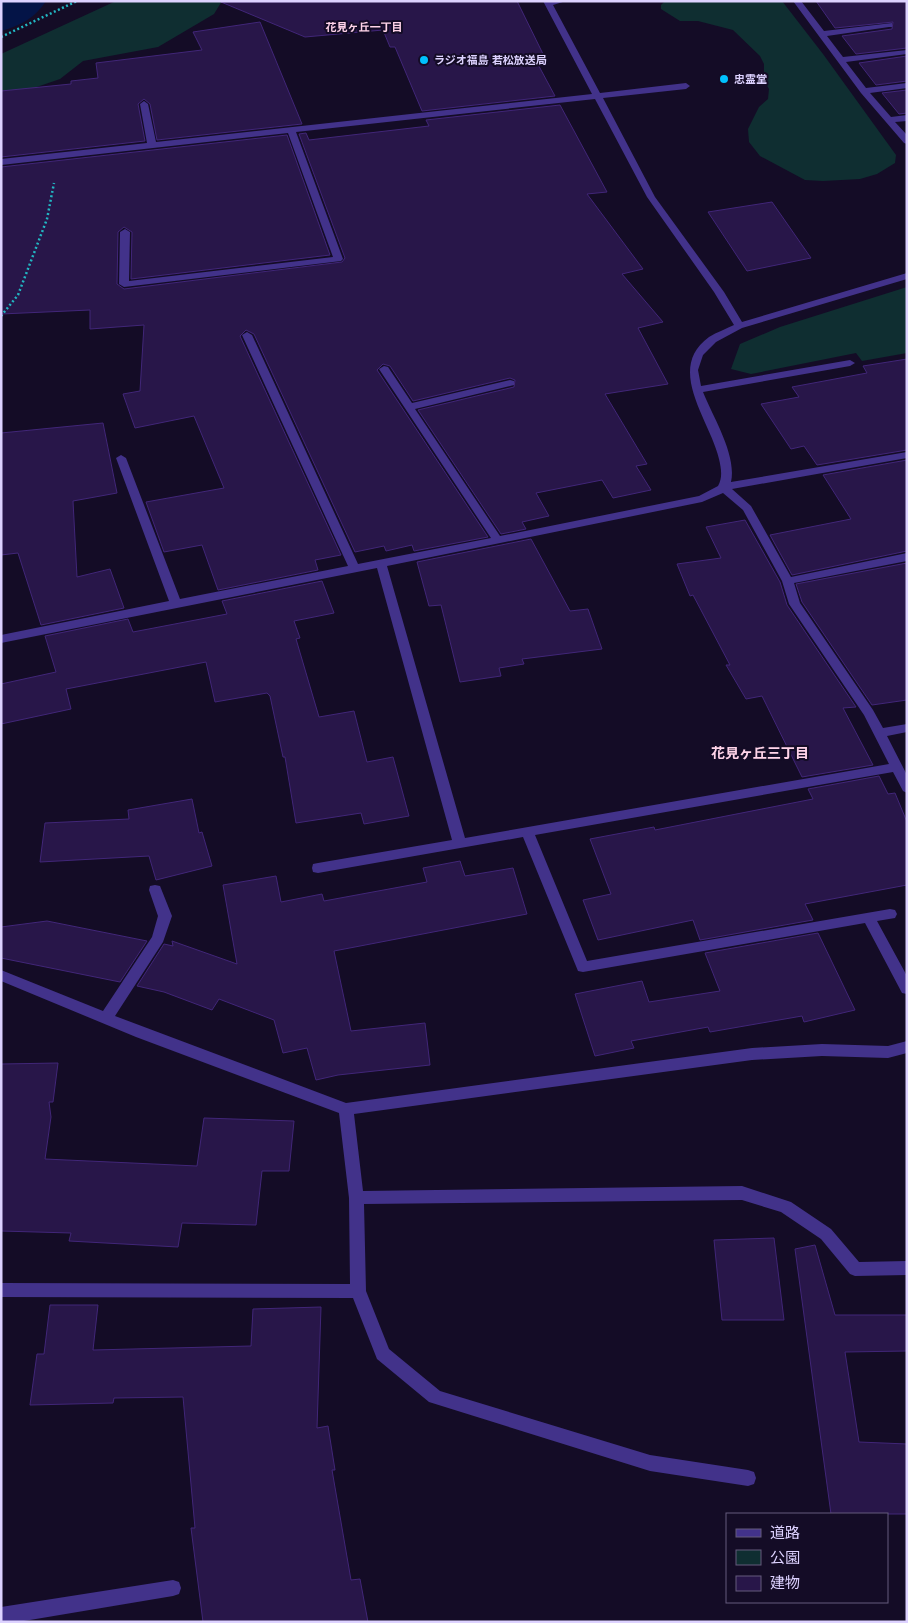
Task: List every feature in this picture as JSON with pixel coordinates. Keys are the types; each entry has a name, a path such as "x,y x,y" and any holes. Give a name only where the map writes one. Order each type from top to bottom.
{"street":[{"path":"562,1 548,2 651,197 719,292 739,326"},
{"path":"797,1 864,91 907,141"},
{"path":"821,34 889,25"},
{"path":"840,60 907,52"},
{"path":"864,91 907,85"},
{"path":"1,162 686,86"},
{"path":"144,104 152,144"},
{"path":"890,120 907,118"},
{"path":"125,232 124,284 338,259 291,129"},
{"path":"723,487 728,477 725,454 720,438 696,390 693,365 695,356 712,339 739,326 907,276"},
{"path":"247,334 354,568"},
{"path":"696,390 850,363"},
{"path":"384,369 497,540"},
{"path":"409,407 510,383"},
{"path":"1,639 702,499 723,487 907,455"},
{"path":"121,458 176,604"},
{"path":"723,487 747,508 788,581 795,604 869,713 907,788"},
{"path":"788,581 907,557"},
{"path":"381,563 460,844"},
{"path":"880,733 907,728"},
{"path":"318,868 896,767"},
{"path":"527,832 583,967 890,914"},
{"path":"106,1018 158,938 164,916 155,890"},
{"path":"869,918 907,989"},
{"path":"1,975 106,1018 346,1109 752,1054 822,1050 888,1052 907,1047"},
{"path":"346,1109 356,1198 358,1292 383,1354 435,1397 650,1463 748,1478"},
{"path":"356,1198 742,1193 786,1207 826,1234 855,1269 907,1268"},
{"path":"1,1290 358,1292"},
{"path":"1,1616 173,1588"}],"path":[{"path":"1,37 77,1"},
{"path":"1,316 18,295 47,219 59,155"}],"green space":[{"path":"116,1 222,1 214,14 158,47 83,61 60,79 25,91 1,106 1,54"},
{"path":"665,1 782,1 896,155 895,163 877,174 860,179 823,181 805,180 760,156 749,142 748,129 759,107 768,99 769,89 764,80 764,64 760,56 733,30 698,21 680,21 661,9 661,5"},
{"path":"907,287 907,353 862,361 856,353 751,374 731,369 740,344 780,327"}],"building":[{"path":"517,1 544,56 534,57 555,96 422,111 395,47 390,47 383,30 305,37 221,2"},
{"path":"816,1 907,1 907,48 856,54 842,36 892,29 893,22 835,28"},
{"path":"260,22 302,124 157,140 150,104 144,99 138,104 145,141 1,157 1,91 71,84 71,81 98,78 96,63 202,50 193,32"},
{"path":"907,56 907,81 876,85 859,63"},
{"path":"907,90 907,113 899,114 882,93"},
{"path":"560,105 607,192 587,194 643,269 622,274 663,322 638,328 668,384 605,394 647,464 636,466 651,490 613,498 602,480 536,493 549,516 522,522 526,529 501,534 418,410 514,387 515,380 510,378 413,401 390,366 383,364 377,370 488,537 414,551 412,545 386,551 384,546 355,552 254,334 246,330 240,336 341,555 315,560 318,570 218,590 202,545 164,552 146,502 224,488 194,416 135,428 123,394 140,391 144,325 90,329 90,310 1,314 1,167 287,135 330,255 131,279 132,232 124,227 118,232 117,284 124,289 342,262 345,258 299,134 306,133 309,140 429,126 426,120"},
{"path":"772,202 811,258 747,271 708,212"},
{"path":"907,359 907,450 817,465 804,446 791,449 761,404 799,397 792,387 867,373 863,366"},
{"path":"103,423 117,493 73,501 77,577 110,569 124,608 41,625 18,553 1,555 1,433"},
{"path":"907,460 907,551 792,575 770,535 851,519 823,475"},
{"path":"745,520 780,582 787,605 856,707 843,708 873,765 802,777 762,696 746,699 726,665 730,665 693,595 690,596 677,564 721,558 706,527"},
{"path":"531,539 570,611 588,609 602,649 522,659 524,664 499,668 501,676 460,682 441,605 429,606 417,562"},
{"path":"907,563 907,700 872,705 802,602 796,584"},
{"path":"322,581 334,613 294,621 300,638 296,639 319,717 354,711 367,762 393,757 409,816 364,824 361,813 296,823 285,757 283,757 270,696 267,693 215,702 206,662 66,689 71,709 1,724 1,684 56,672 45,636 128,619 133,632 227,614 222,601"},
{"path":"879,776 888,794 895,793 907,822 907,885 805,904 813,920 700,940 693,920 598,940 583,900 611,894 590,839 654,827 655,830 813,799 808,789"},
{"path":"192,799 199,833 202,832 212,866 156,880 149,856 40,862 45,823 129,819 128,810"},
{"path":"460,861 465,876 513,868 527,914 334,951 351,1031 425,1023 430,1065 338,1075 316,1080 307,1048 283,1053 274,1020 219,999 212,1010 164,992 137,986 164,944 173,946 172,941 237,964 223,885 276,876 281,902 322,894 324,901 427,882 423,868"},
{"path":"47,921 147,941 120,982 1,958 1,927"},
{"path":"818,933 855,1010 804,1022 802,1016 710,1032 708,1027 631,1041 634,1048 595,1056 575,994 642,981 649,1002 720,991 705,953"},
{"path":"58,1063 53,1102 49,1102 51,1117 45,1159 197,1166 204,1118 294,1121 289,1171 262,1171 256,1225 182,1223 178,1247 69,1241 71,1233 1,1231 1,1064"},
{"path":"774,1238 784,1320 722,1320 714,1240"},
{"path":"815,1245 835,1315 907,1315 907,1351 845,1352 859,1442 907,1444 907,1514 831,1513 795,1249"},
{"path":"50,1305 98,1305 93,1350 251,1346 253,1309 321,1307 317,1428 328,1426 335,1470 332,1470 351,1580 360,1579 368,1622 203,1622 191,1528 195,1528 183,1397 114,1398 113,1403 30,1405 37,1354 44,1354"}],"waterway":[{"path":"1,16 22,1"}],"place":[{"name":"ラジオ福島 若松放送局","path":"424,60"},
{"name":"忠霊堂","path":"724,79"}],"district":[{"name":"花見ヶ丘一丁目","path":"364,27"},
{"name":"花見ヶ丘三丁目","path":"760,753"}]}
